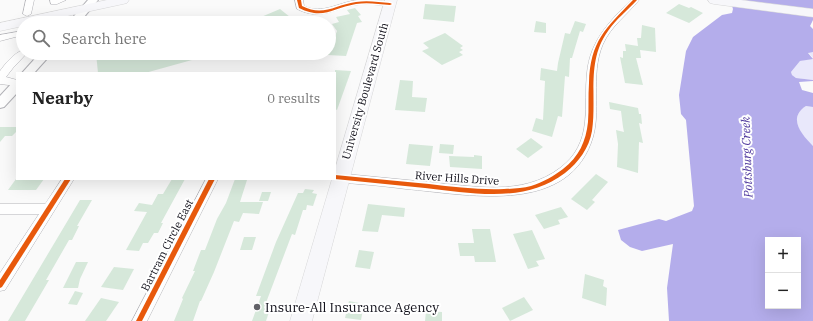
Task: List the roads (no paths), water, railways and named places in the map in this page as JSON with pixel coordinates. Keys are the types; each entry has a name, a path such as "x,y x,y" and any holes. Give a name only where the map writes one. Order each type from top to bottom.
{"main road":[{"path":"16,16 91,3 122,0"},
{"path":"719,1 813,13"},
{"name":"University Boulevard South","path":"301,321 338,177 390,2"},
{"path":"40,16 91,3"},
{"path":"0,19 16,16"},
{"path":"0,26 16,22"}],"street":[{"path":"27,14 30,0"},
{"path":"54,0 54,2 62,0"},
{"path":"299,0 300,7 315,13 356,3 390,2"},
{"name":"River Hills Drive","path":"338,177 494,192 530,188 554,178 565,171 577,160 586,145 590,132 592,64 602,36 611,22 635,0"},
{"path":"79,16 91,3"},
{"path":"0,38 16,35"},
{"path":"16,60 1,78 1,81 6,83 16,84"},
{"path":"29,72 40,60"},
{"path":"0,104 16,85"},
{"path":"0,285 67,180"},
{"name":"Bartram Circle East","path":"139,321 211,180"},
{"path":"0,209 49,209"}],"water":[{"name":"Pottsburg Creek","path":"730,0 813,0 813,20 810,26 813,29 813,52 808,53 813,59 800,61 791,72 796,78 813,80 799,82 802,90 813,93 813,107 806,106 800,111 797,121 801,132 813,146 813,321 669,321 667,288 673,244 642,251 630,247 621,240 618,230 659,219 666,221 692,211 694,206 686,120 681,114 679,95 686,51 693,37 722,15 732,13 733,9"}],"place":[{"name":"Insure-All Insurance Agency","path":"257,307"}]}
